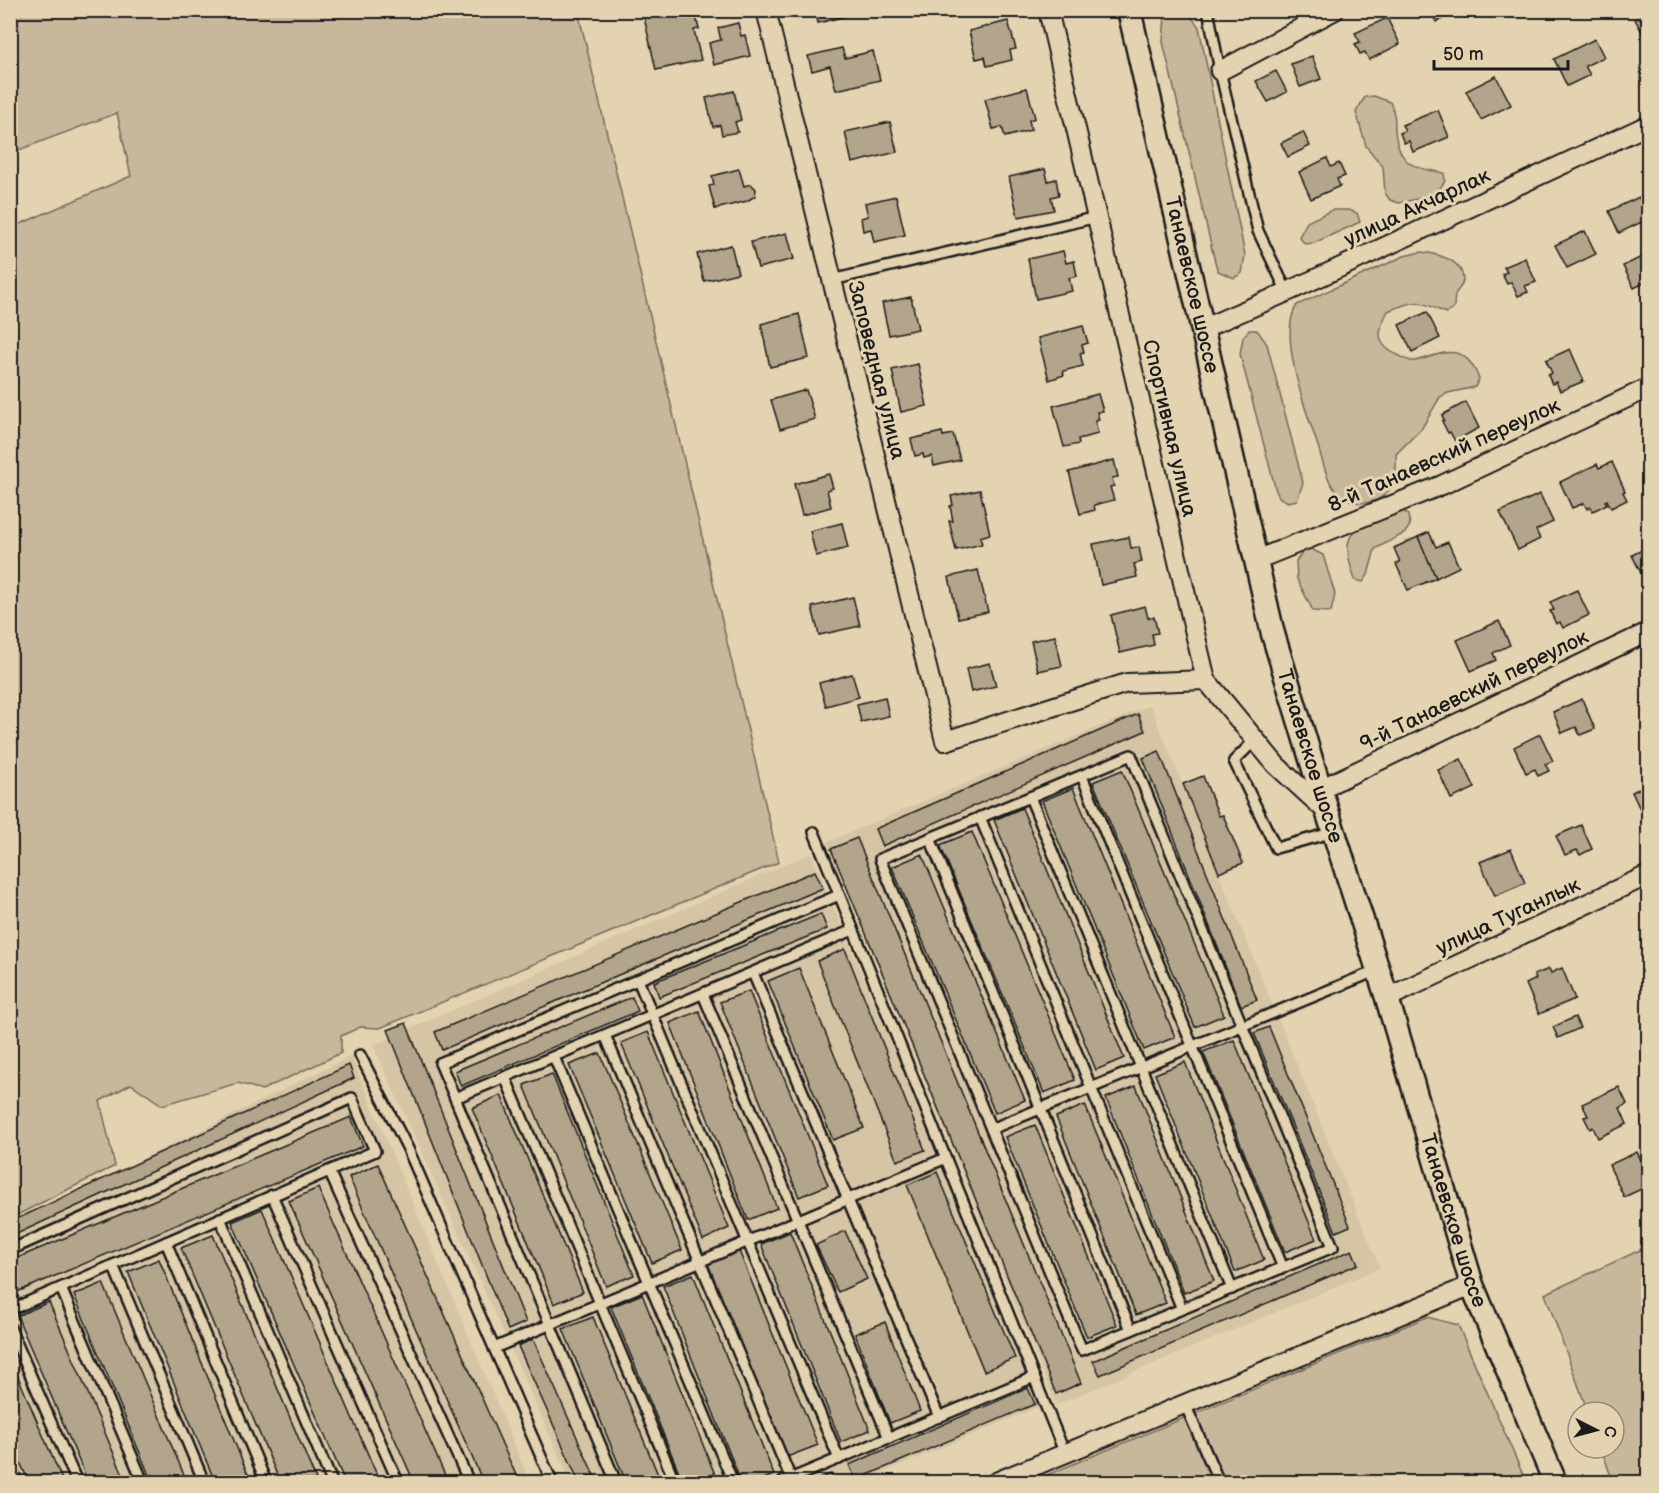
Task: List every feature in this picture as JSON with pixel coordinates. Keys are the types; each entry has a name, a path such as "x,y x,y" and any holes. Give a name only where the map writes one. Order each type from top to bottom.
{"street":[{"name":"Заповедная улица","path":"766,10 945,741 1127,683 1206,680"},
{"name":"Спортивная улица","path":"1048,10 1206,680 1276,765 1331,822"},
{"name":"Танаевское шоссе","path":"1129,10 1273,634 1387,998 1472,1284 1555,1482"},
{"path":"1220,71 1335,10"},
{"name":"улица Акчарлак","path":"1204,328 1287,292 1648,124"},
{"name":"8-й Танаевский переулок","path":"1256,560 1442,485 1648,388"},
{"name":"9-й Танаевский переулок","path":"1320,789 1648,632"},
{"name":"улица Туганлык","path":"1387,998 1648,875"},
{"path":"996,1482 1472,1284"}],"lane":[{"path":"1209,10 1220,71 1258,231 1287,292"},
{"path":"832,280 1097,218"},
{"path":"1255,740 1234,761 1276,848 1331,822"},
{"path":"1131,755 1333,1247 1082,1350 880,859 1082,776 1131,755"},
{"path":"1082,776 1283,1268"},
{"path":"1030,797 1232,1289"},
{"path":"980,818 1182,1309"},
{"path":"814,832 1065,1454"},
{"path":"930,838 1131,1330"},
{"path":"616,1482 440,1063 839,895"},
{"path":"454,1098 854,930"},
{"path":"991,1129 1378,970"},
{"path":"753,973 939,1417"},
{"path":"638,980 839,1459"},
{"path":"703,994 889,1438"},
{"path":"605,1035 787,1481 1034,1377"},
{"path":"360,1055 408,1149 552,1482"},
{"path":"554,1057 733,1482"},
{"path":"505,1077 675,1482"},
{"path":"10,1250 352,1098 375,1150 10,1310"},
{"path":"494,1348 946,1158"},
{"path":"329,1171 469,1482"},
{"path":"272,1195 398,1482"},
{"path":"219,1218 332,1482"},
{"path":"166,1242 266,1482"},
{"path":"113,1265 204,1482"},
{"path":"61,1288 143,1482"},
{"path":"10,1328 77,1482"},
{"path":"1185,1404 1219,1482"},
{"path":"10,1467 17,1482"}],"shaded area":[{"path":"11,10 578,11 779,862 380,1028 360,1027 341,1036 341,1053 262,1090 238,1083 162,1105 131,1084 100,1101 115,1166 11,1218 11,228 131,176 117,113 11,153"},
{"path":"1170,11 1188,12 1199,27 1245,255 1242,273 1234,278 1218,271 1215,262 1163,42 1165,15"},
{"path":"1374,96 1390,102 1397,142 1404,158 1409,163 1424,169 1444,173 1445,181 1435,195 1399,203 1390,200 1385,193 1383,167 1366,146 1356,112 1365,97"},
{"path":"1332,210 1349,210 1357,213 1360,222 1314,243 1305,244 1299,237 1307,222"},
{"path":"1421,252 1442,256 1459,267 1463,282 1455,295 1454,308 1446,313 1423,303 1412,303 1388,311 1380,331 1382,342 1391,351 1411,361 1451,352 1456,353 1471,363 1479,379 1475,387 1440,397 1422,428 1396,454 1394,481 1381,498 1372,502 1353,501 1336,491 1324,468 1295,373 1290,334 1292,318 1297,305 1404,256"},
{"path":"1249,330 1257,330 1267,344 1303,483 1297,500 1288,502 1280,498 1276,491 1240,354 1243,337"},
{"path":"1393,509 1401,509 1408,515 1410,525 1405,533 1375,549 1368,575 1363,582 1355,580 1348,551 1352,534 1358,528"},
{"path":"1307,547 1323,555 1335,594 1331,612 1313,611 1297,579 1296,561"},
{"path":"1150,705 1380,1268 1056,1405 827,842"},
{"path":"811,853 1043,1405 861,1482 571,1482 373,1045"},
{"path":"351,1056 530,1482 11,1482 11,1224"},
{"path":"1640,1250 1648,1268 1648,1482 1613,1482 1605,1460 1626,1460 1626,1400 1584,1400 1545,1294"},
{"path":"1427,1317 1458,1325 1526,1482 1030,1482"}],"building":[{"path":"652,10 689,10 690,14 695,13 699,29 694,30 701,60 656,70 643,13"},
{"path":"815,10 861,10 862,12 818,23"},
{"path":"1430,10 1461,10 1436,22"},
{"path":"1641,10 1648,10 1648,43 1635,19 1643,15"},
{"path":"1387,18 1400,44 1369,60 1365,52 1360,54 1355,44 1360,42 1355,33"},
{"path":"1008,21 1016,49 1010,50 1012,60 987,66 985,57 976,59 969,31"},
{"path":"738,23 741,36 745,35 750,56 714,65 709,43 721,40 718,28"},
{"path":"1595,39 1604,57 1585,66 1590,75 1567,86 1554,59"},
{"path":"842,48 845,58 873,51 880,80 836,90 830,66 812,71 808,56"},
{"path":"1312,56 1321,79 1300,87 1291,64"},
{"path":"1276,71 1287,92 1268,102 1256,81"},
{"path":"1496,76 1511,105 1481,120 1466,91"},
{"path":"1027,88 1035,118 1029,120 1031,130 1005,137 1002,127 993,129 985,99"},
{"path":"734,91 741,120 735,122 738,132 722,135 720,125 713,127 706,98"},
{"path":"1438,110 1449,137 1413,152 1409,141 1404,143 1400,133 1405,131 1402,125"},
{"path":"890,122 897,152 852,163 845,132"},
{"path":"1303,132 1310,146 1288,157 1281,143"},
{"path":"1327,158 1331,167 1339,163 1345,176 1337,179 1340,186 1311,199 1299,172"},
{"path":"739,169 744,186 751,184 756,189 755,196 747,201 715,209 709,186 714,185 712,176"},
{"path":"1045,169 1048,181 1056,179 1059,195 1051,197 1054,210 1018,217 1009,177"},
{"path":"896,196 905,235 874,242 871,229 863,231 861,218 868,216 865,203"},
{"path":"1639,197 1648,219 1619,233 1609,211"},
{"path":"1585,231 1596,254 1567,268 1555,245"},
{"path":"787,233 794,259 758,268 751,242"},
{"path":"731,245 738,273 704,281 697,254"},
{"path":"1063,251 1066,263 1074,261 1077,276 1069,278 1072,291 1036,299 1028,259"},
{"path":"1648,254 1648,281 1634,288 1623,266"},
{"path":"1525,258 1536,282 1525,286 1528,292 1518,296 1511,282 1507,284 1502,274 1507,272 1504,267"},
{"path":"911,297 918,329 889,335 882,303"},
{"path":"1427,312 1440,338 1412,352 1399,325"},
{"path":"799,314 809,358 770,367 761,324"},
{"path":"1083,326 1088,343 1082,345 1084,352 1080,353 1083,366 1063,371 1064,375 1049,380 1038,338"},
{"path":"1570,349 1584,381 1560,391 1556,382 1552,384 1548,375 1552,373 1546,360"},
{"path":"918,364 927,406 901,412 892,370"},
{"path":"806,390 815,419 780,429 771,400"},
{"path":"1098,394 1103,411 1097,412 1099,420 1095,421 1098,434 1078,439 1079,444 1064,447 1053,406"},
{"path":"1466,402 1479,428 1455,441 1442,421 1444,420 1442,415"},
{"path":"942,432 943,436 953,434 960,460 934,466 932,456 924,458 923,454 915,456 911,439"},
{"path":"1114,460 1118,477 1112,478 1114,486 1110,487 1114,500 1094,505 1095,510 1080,514 1069,472"},
{"path":"1612,462 1627,500 1611,508 1607,500 1605,501 1607,504 1593,511 1591,507 1587,509 1584,503 1572,508 1560,482 1597,464 1599,468"},
{"path":"829,474 833,488 827,490 831,507 802,515 794,484"},
{"path":"980,490 990,534 980,537 982,544 956,550 949,521 953,521 951,496"},
{"path":"1540,494 1553,522 1536,530 1540,539 1518,550 1500,512"},
{"path":"842,523 848,548 816,556 810,531"},
{"path":"1429,532 1436,547 1448,542 1459,567 1436,578 1418,537"},
{"path":"1129,537 1131,548 1139,547 1142,562 1134,564 1137,577 1101,585 1093,544"},
{"path":"1418,537 1436,578 1408,590 1396,564 1400,562 1394,548"},
{"path":"1648,547 1648,587 1632,555"},
{"path":"978,570 988,612 958,618 949,577"},
{"path":"1577,590 1589,615 1563,628 1560,622 1556,624 1550,611 1554,610 1550,602"},
{"path":"853,597 860,626 819,635 812,607"},
{"path":"1145,606 1148,618 1154,617 1158,633 1152,634 1154,645 1120,653 1111,615"},
{"path":"1499,621 1510,645 1493,653 1496,660 1471,671 1457,640"},
{"path":"1055,636 1062,666 1038,671 1031,641"},
{"path":"990,663 996,686 971,692 966,669"},
{"path":"852,674 859,697 826,706 819,683"},
{"path":"885,697 889,716 861,722 857,704"},
{"path":"1582,699 1595,729 1580,735 1576,727 1562,733 1553,712"},
{"path":"1138,714 1145,731 882,846 875,829"},
{"path":"1540,734 1553,761 1545,764 1549,771 1538,776 1535,769 1526,773 1514,747"},
{"path":"1159,751 1257,1000 1241,1006 1143,758"},
{"path":"1461,759 1475,788 1451,799 1438,770"},
{"path":"1122,770 1224,1015 1195,1027 1093,782"},
{"path":"1203,776 1219,816 1223,815 1243,863 1219,873 1183,784"},
{"path":"1648,784 1648,823 1647,824 1632,792"},
{"path":"1073,788 1175,1037 1144,1050 1042,801"},
{"path":"1022,808 1124,1058 1096,1070 994,820"},
{"path":"1581,825 1592,849 1580,855 1577,850 1565,855 1556,836"},
{"path":"972,832 1075,1080 1044,1093 940,845"},
{"path":"857,838 1081,1383 1056,1394 831,849"},
{"path":"1511,849 1525,883 1495,896 1480,862"},
{"path":"922,854 1025,1100 995,1113 892,867"},
{"path":"815,871 823,888 442,1050 435,1032"},
{"path":"821,914 827,929 659,997 654,982"},
{"path":"845,949 925,1150 897,1161 817,961"},
{"path":"799,968 864,1128 833,1140 768,981"},
{"path":"1562,968 1575,999 1539,1014 1526,984 1536,979 1534,975 1549,969 1551,973"},
{"path":"749,991 828,1185 799,1197 720,1002"},
{"path":"632,997 638,1011 461,1086 455,1071"},
{"path":"699,1011 777,1208 748,1220 670,1023"},
{"path":"1575,1017 1580,1028 1558,1038 1553,1027"},
{"path":"406,1023 526,1322 508,1330 388,1030"},
{"path":"1269,1027 1350,1226 1336,1232 1254,1033"},
{"path":"648,1032 729,1228 703,1240 621,1043"},
{"path":"1234,1040 1316,1239 1285,1252 1203,1052"},
{"path":"600,1053 682,1250 652,1263 569,1065"},
{"path":"1185,1062 1264,1260 1235,1272 1155,1074"},
{"path":"349,1065 354,1078 10,1237 10,1222"},
{"path":"552,1074 634,1275 606,1286 524,1085"},
{"path":"1136,1086 1214,1281 1184,1293 1106,1098"},
{"path":"1619,1087 1627,1104 1620,1108 1627,1124 1598,1138 1593,1127 1590,1129 1584,1117 1588,1116 1582,1104"},
{"path":"501,1095 583,1292 554,1304 472,1108"},
{"path":"1085,1105 1166,1303 1136,1315 1056,1117"},
{"path":"351,1117 363,1146 10,1295 10,1261"},
{"path":"1035,1125 1117,1325 1087,1337 1005,1137"},
{"path":"1637,1152 1648,1176 1648,1186 1624,1197 1609,1165"},
{"path":"378,1164 519,1482 483,1482 349,1177"},
{"path":"937,1172 1015,1358 984,1371 907,1185"},
{"path":"318,1188 448,1482 414,1482 289,1201"},
{"path":"262,1209 380,1482 345,1482 232,1222"},
{"path":"845,1231 867,1279 838,1292 816,1245"},
{"path":"790,1232 870,1430 841,1442 761,1244"},
{"path":"213,1235 317,1482 280,1482 181,1248"},
{"path":"1352,1250 1358,1264 1100,1375 1093,1361"},
{"path":"739,1251 818,1445 787,1457 708,1264"},
{"path":"159,1259 251,1482 215,1482 128,1272"},
{"path":"693,1274 774,1475 755,1482 741,1482 663,1286"},
{"path":"103,1283 187,1482 152,1482 74,1295"},
{"path":"642,1294 718,1482 683,1482 611,1307"},
{"path":"49,1302 126,1482 88,1482 17,1316"},
{"path":"593,1317 661,1482 626,1482 563,1329"},
{"path":"885,1322 920,1411 890,1423 855,1334"},
{"path":"533,1339 597,1482 579,1482 518,1346"},
{"path":"10,1358 63,1482 29,1482 10,1440"},
{"path":"1028,1388 1035,1404 856,1480 849,1465"},
{"path":"831,1474 834,1482 811,1482"}]}
